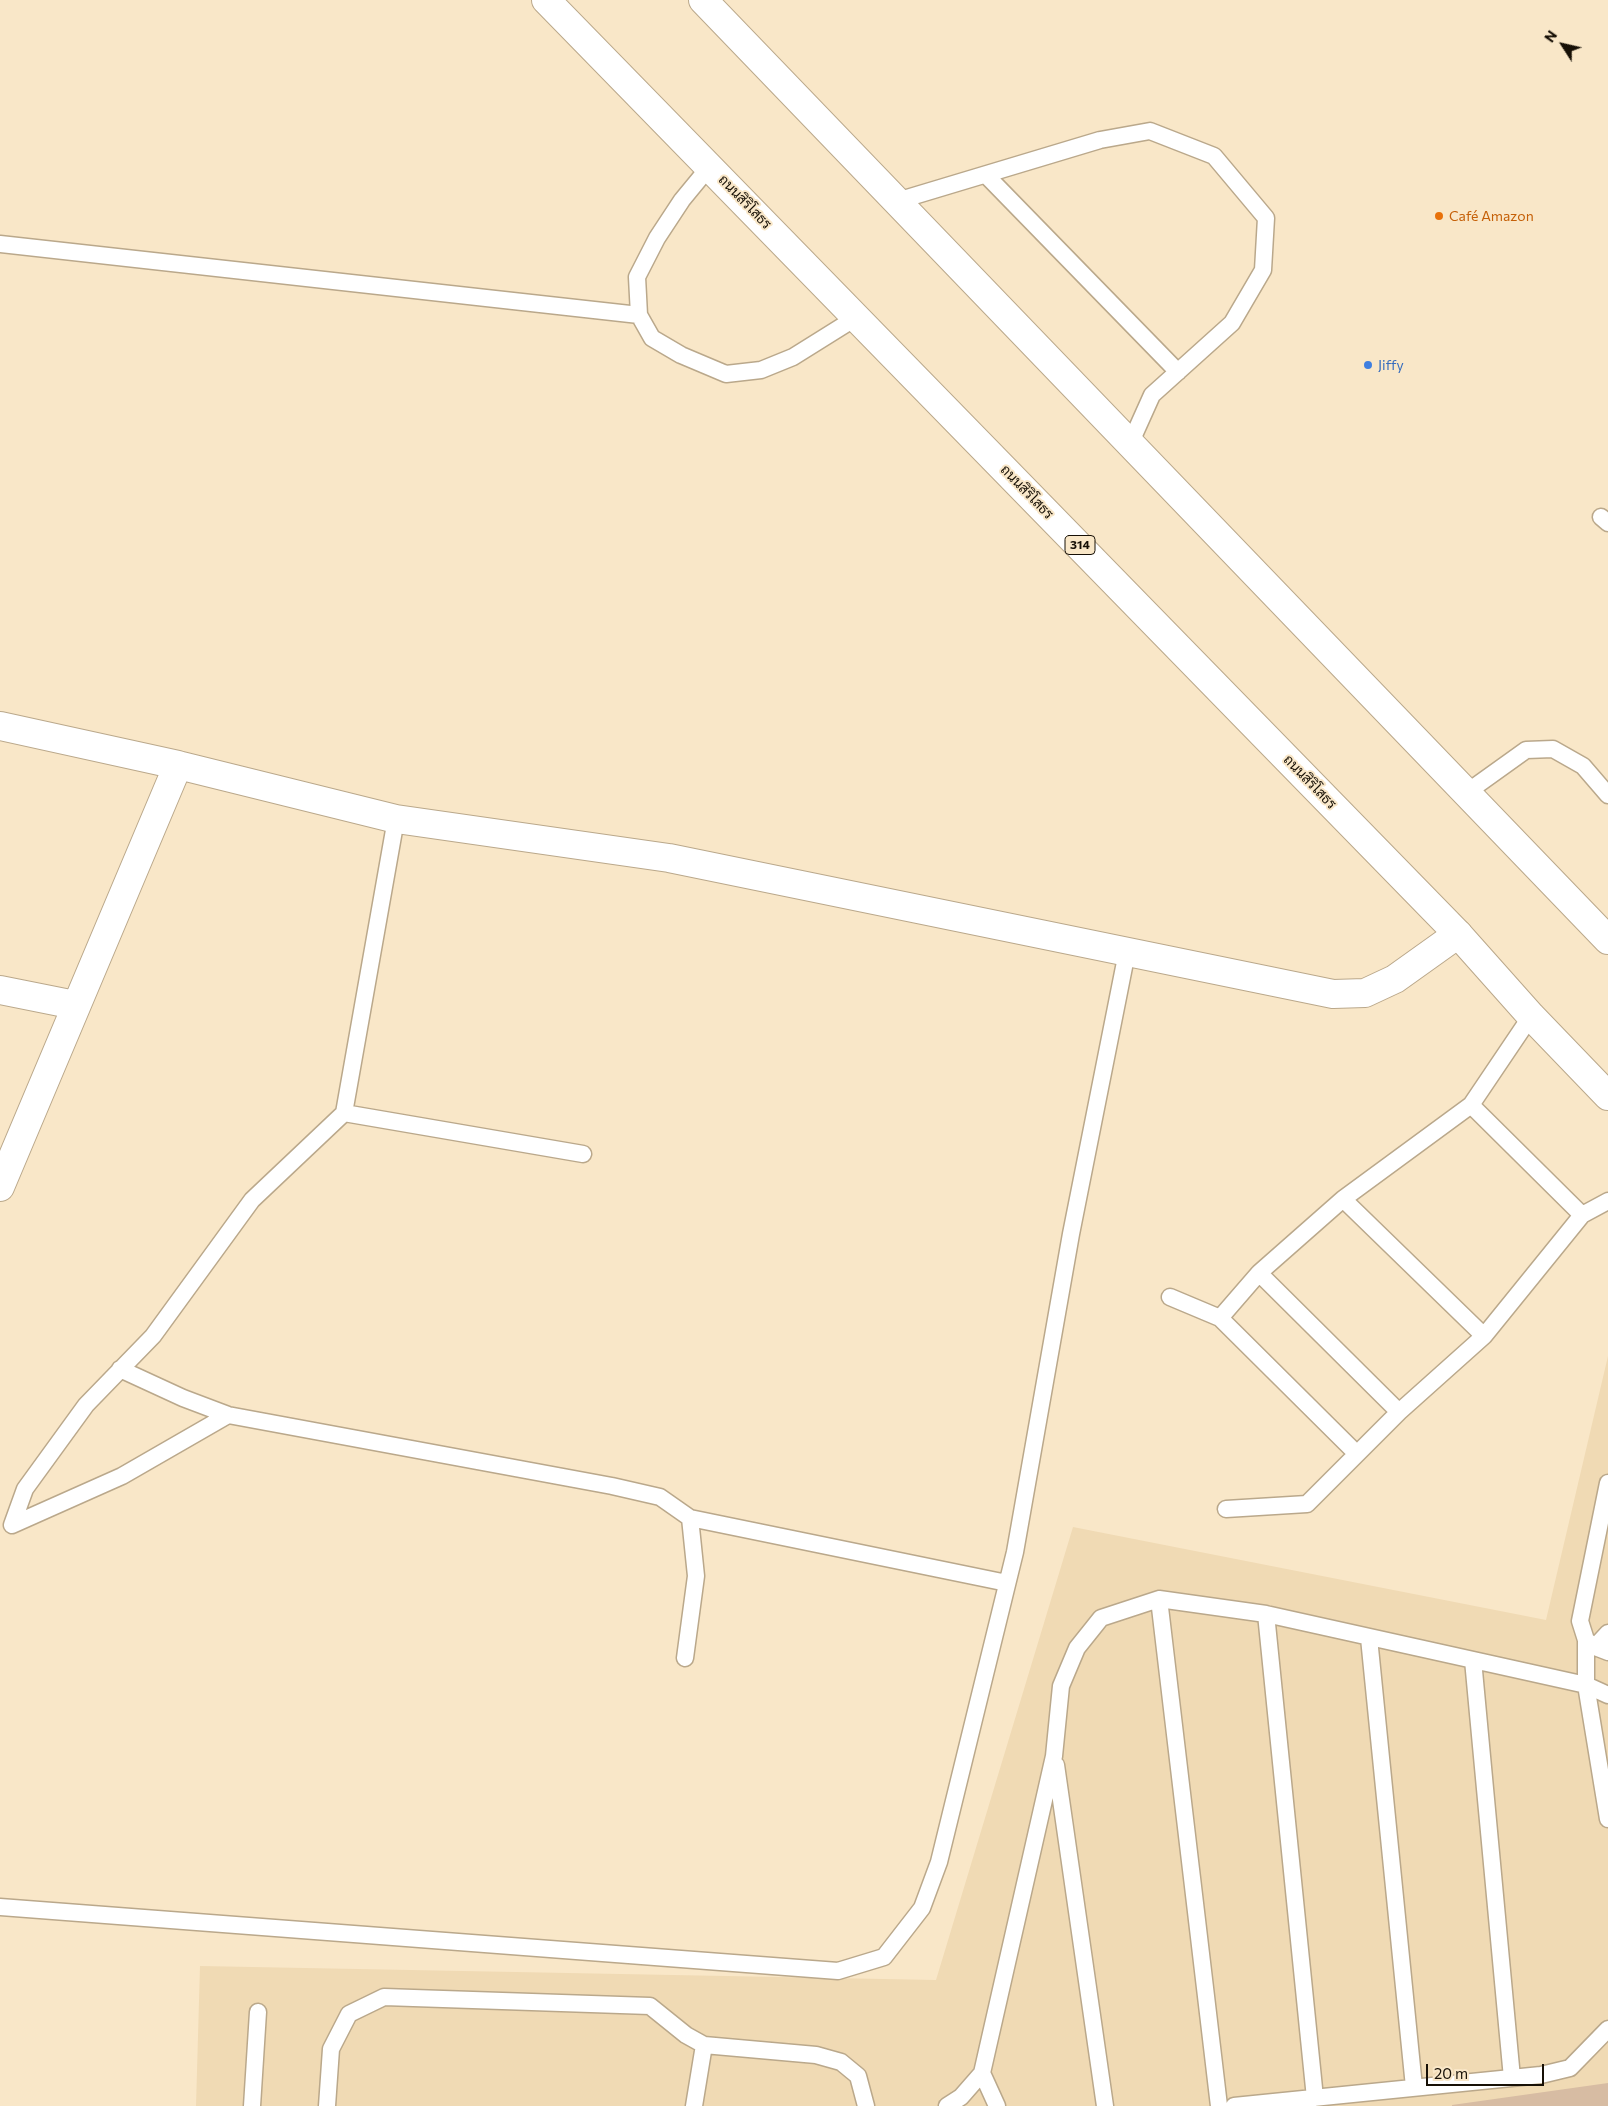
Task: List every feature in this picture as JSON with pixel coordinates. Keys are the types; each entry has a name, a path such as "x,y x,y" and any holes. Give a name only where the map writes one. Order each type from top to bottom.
{"main road":[{"name":"ถนนสิริโสธร","path":"546,0 1458,934 1531,1016 1608,1096"},
{"path":"703,0 1608,940"},
{"path":"0,726 178,765 396,819 669,858 1333,994 1365,993 1395,979 1458,934"},
{"path":"0,1187 75,1005 178,765"},
{"path":"0,990 75,1005"}],"lane":[{"path":"897,202 1100,140 1150,131 1214,156 1266,218 1263,270 1232,323 1152,394 1130,444"},
{"path":"710,166 682,200 657,238 637,277 639,314 652,338 681,355 726,374 761,370 793,357 857,317"},
{"path":"986,175 1178,372"},
{"path":"0,244 639,314"},
{"path":"1466,793 1526,750 1553,749 1583,766 1608,795"},
{"path":"228,1415 122,1476 12,1525 25,1489 86,1405 153,1336 252,1200 344,1113 396,819"},
{"path":"0,1907 838,1971 884,1956 922,1908 939,1862 1007,1583 1071,1234 1127,952"},
{"path":"1220,1318 1259,1273 1343,1200 1471,1104 1531,1016"},
{"path":"1471,1104 1582,1215"},
{"path":"344,1113 583,1154"},
{"path":"1343,1200 1484,1336"},
{"path":"1226,1508 1307,1504 1399,1412 1484,1336 1582,1215 1608,1201"},
{"path":"1259,1273 1399,1412"},
{"path":"1170,1297 1220,1318 1356,1454"},
{"path":"120,1369 183,1398 228,1415 612,1486 660,1497 690,1518 1007,1583"},
{"path":"1596,1646 1580,1621 1608,1483"},
{"path":"685,1658 696,1576 690,1518"},
{"path":"1159,1600 1219,2106"},
{"path":"947,2106 961,2097 982,2072 1054,1756 1061,1686 1077,1648 1101,1618 1159,1600 1266,1614 1586,1685 1608,1695"},
{"path":"1266,1614 1315,2098"},
{"path":"1608,1633 1596,1646 1586,1685 1608,1819"},
{"path":"1369,1638 1414,2088"},
{"path":"1473,1660 1512,2078"},
{"path":"1054,1756 1105,2106"},
{"path":"327,2106 331,2049 349,2014 384,1997 650,2006 686,2035 704,2045 816,2055 841,2062 858,2076 866,2106"},
{"path":"252,2106 258,2012"},
{"path":"1234,2106 1541,2075 1570,2068 1608,2029"},
{"path":"694,2106 704,2045"},
{"path":"982,2072 997,2106"}],"shaded area":[{"path":"1608,1356 1608,2106 196,2106 200,1966 936,1980 1073,1527 1546,1620"}],"building":[{"path":"1608,2083 1608,2106 1452,2106 1452,2105"}],"place":[{"name":"Café Amazon","path":"1439,216"},
{"name":"Jiffy","path":"1368,365"}]}
